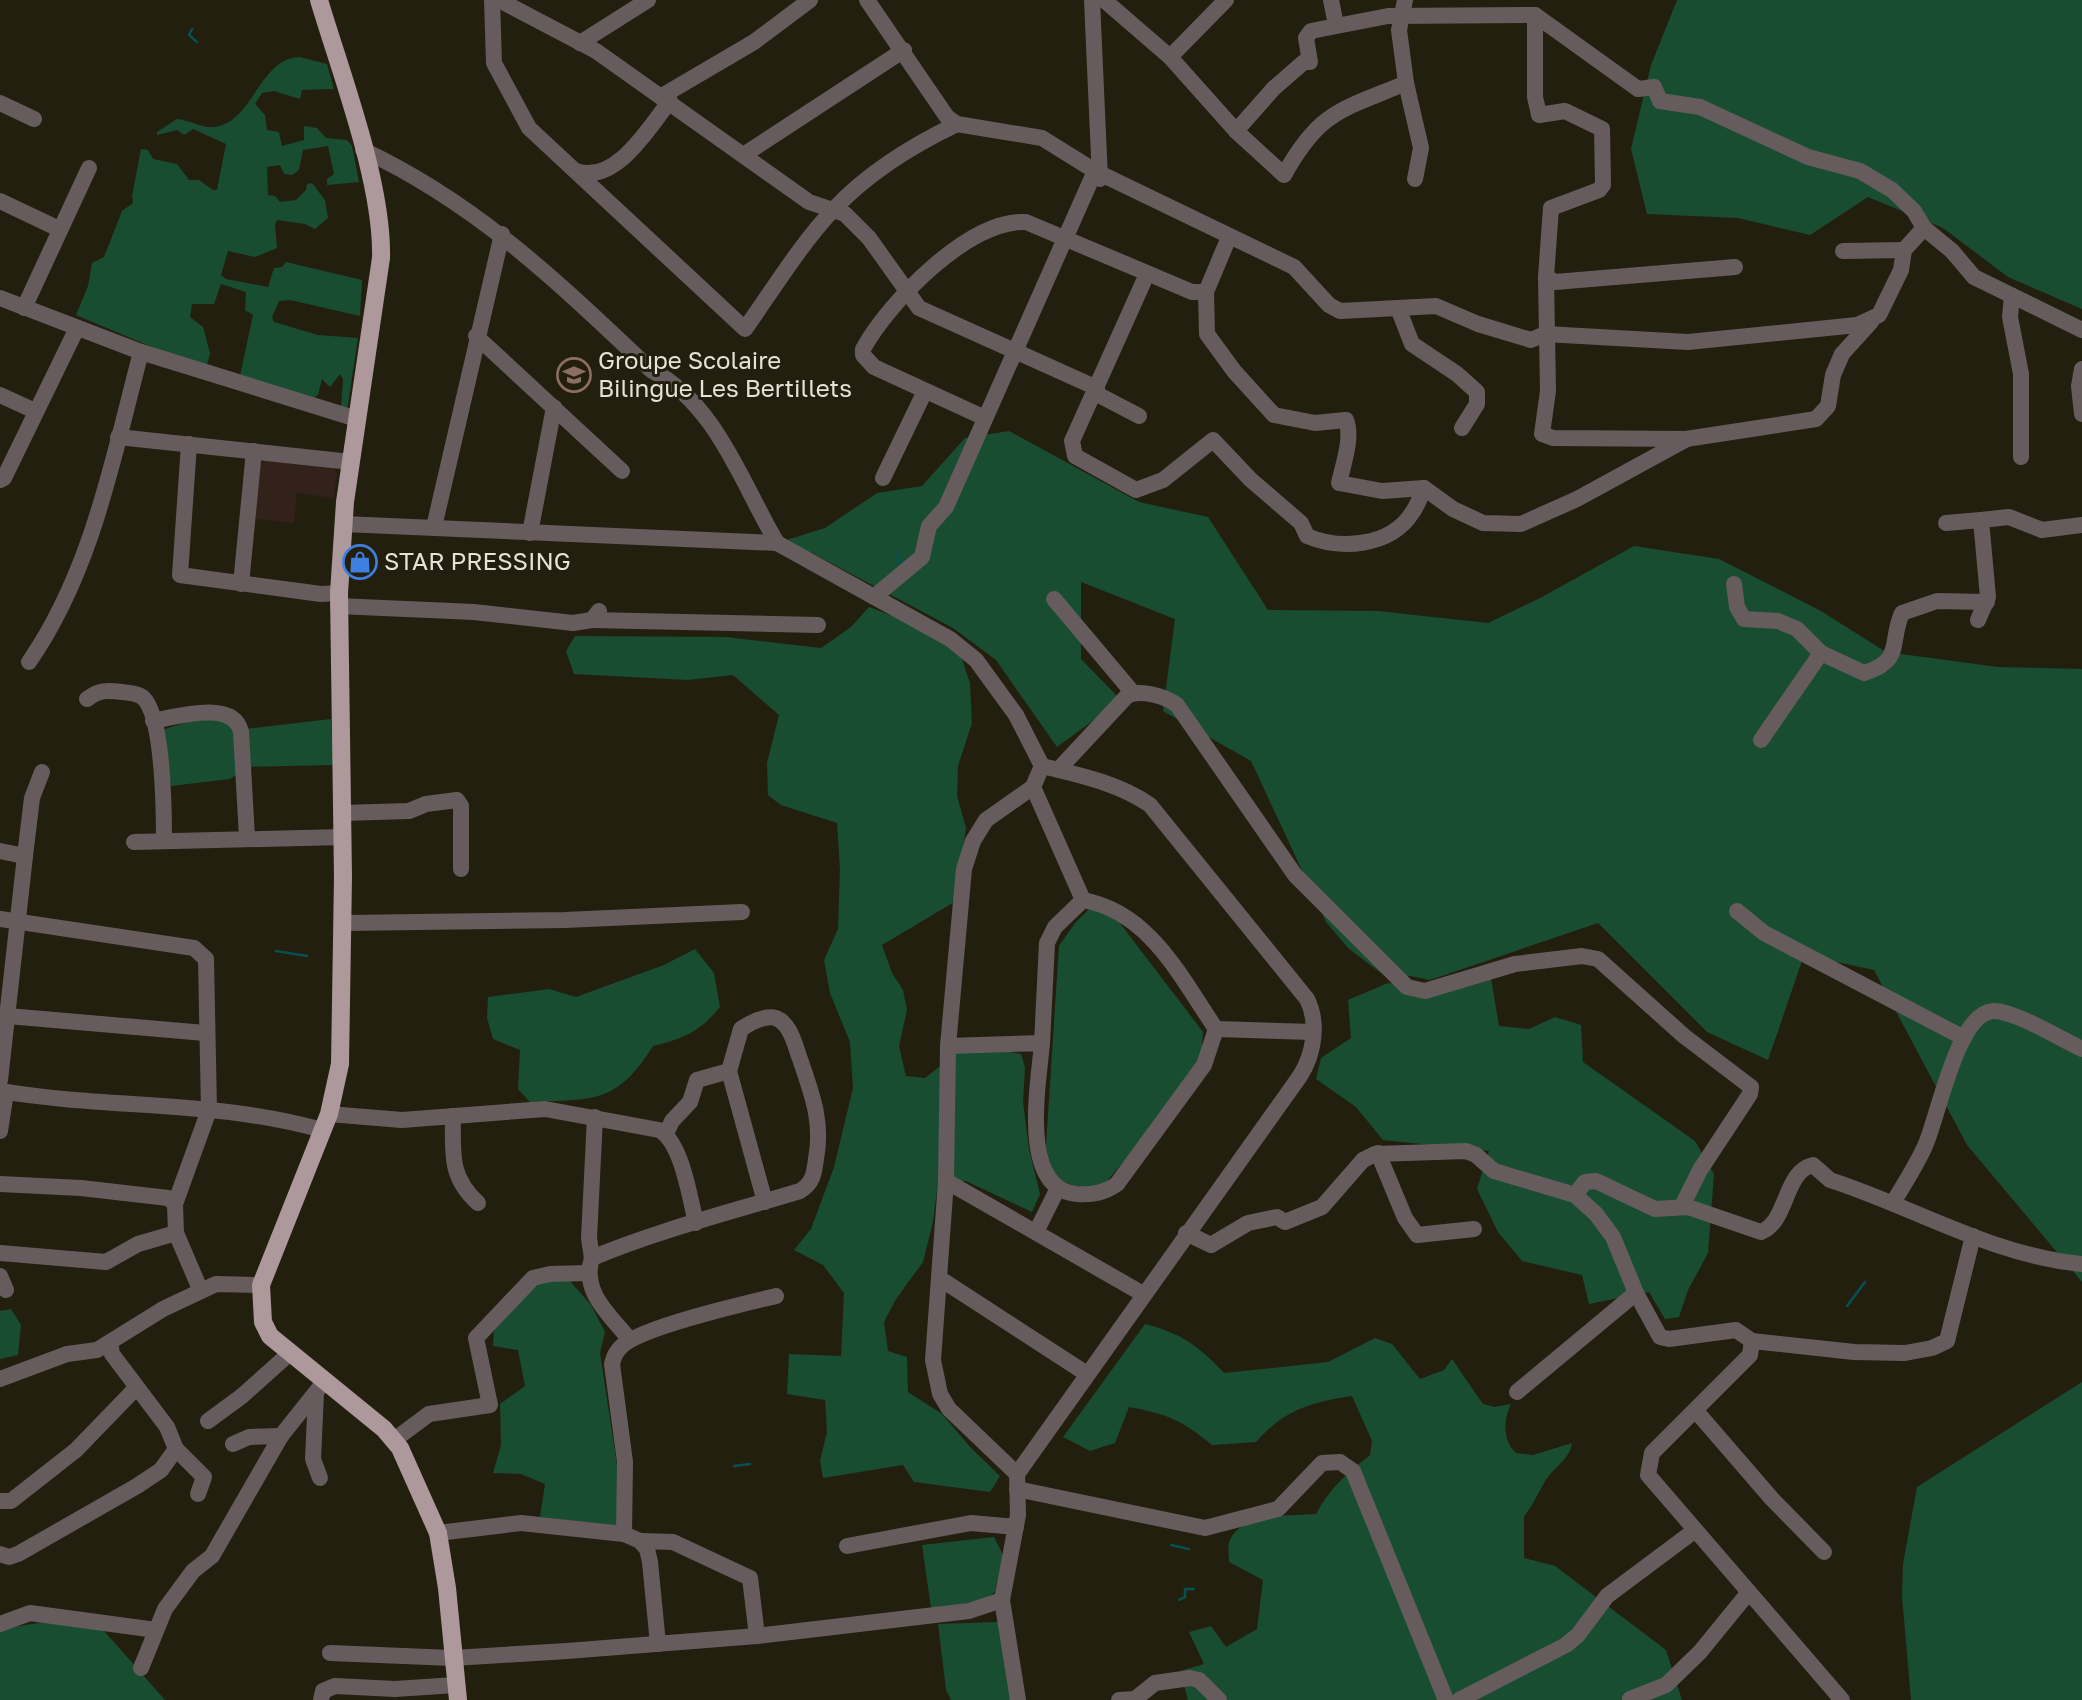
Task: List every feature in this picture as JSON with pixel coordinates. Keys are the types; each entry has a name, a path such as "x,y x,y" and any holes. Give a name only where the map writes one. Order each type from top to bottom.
{"main road":[{"path":"319,0 363,150 379,222 382,258 351,461 338,600 343,923 340,1064 326,1122 261,1285 263,1322 270,1336 290,1353 320,1388 394,1440 438,1533 447,1588 457,1693"}],"street":[{"path":"492,0 494,63 525,122 745,329 834,209 880,170 925,140 957,124"},
{"path":"499,0 580,43 666,99 809,202 845,214 869,238 904,291 924,311 1015,349 1096,390 1139,416"},
{"path":"580,43 648,0"},
{"path":"576,171 592,174 607,170 634,145 666,99 754,42 810,0"},
{"path":"867,0 904,50 947,117 957,124 968,128 999,129 1035,135 1099,175 1294,267 1334,309 1347,313 1436,306 1515,337 1531,340 1545,334 1688,342 1857,325 1872,320"},
{"path":"874,597 922,557 929,526 946,507 1015,349 1099,175 1093,0"},
{"path":"1104,0 1170,57 1236,131 1284,175 1298,150 1323,120 1343,107 1406,83"},
{"path":"1170,57 1226,0"},
{"path":"1331,0 1336,25"},
{"path":"1236,131 1274,88 1304,62 1310,62 1307,35 1403,8 1535,15 1638,89 1654,87 1660,101 1700,107 1808,157 1860,171 1892,190 1914,211 1924,228 1952,251 1974,277 2082,331"},
{"path":"1403,8 1399,30 1406,83 1421,148 1415,179"},
{"path":"1535,15 1535,97 1539,115 1565,111 1602,129 1603,185 1599,190 1551,208 1545,334 1548,391 1546,425 1542,434 1546,438 1686,439 1816,419 1828,406 1833,375 1842,354 1889,298 1901,270 1904,250 1924,228"},
{"path":"745,154 904,50"},
{"path":"0,103 34,119"},
{"path":"363,150 404,169 502,234 542,267 651,370 672,381 705,418 738,468 750,498 777,543"},
{"path":"24,308 89,167"},
{"path":"0,201 59,229"},
{"path":"985,418 874,367 863,355 863,349 873,331 904,291 940,262 998,225 1026,222 1067,237 1192,292 1206,292"},
{"path":"434,527 476,336 502,234"},
{"path":"1229,237 1206,292 1207,334 1234,371 1271,412 1315,423 1346,420 1348,426 1345,455 1339,483 1382,491 1424,488 1453,509 1483,523 1521,524 1577,499 1686,439"},
{"path":"1843,251 1904,250"},
{"path":"1546,277 1555,282 1735,267"},
{"path":"1147,274 1072,441 1072,452 1136,491 1163,480 1213,440 1251,480 1301,523 1307,536 1325,543 1374,542 1396,529 1412,515 1424,488"},
{"path":"2012,296 2010,317 2021,374 2021,457"},
{"path":"0,298 141,352 357,419"},
{"path":"1398,308 1412,344 1457,374 1477,392 1477,404 1462,428"},
{"path":"0,480 4,478 77,328"},
{"path":"476,336 622,471"},
{"path":"29,662 64,606 83,558 141,352"},
{"path":"2082,369 2079,386 2082,414"},
{"path":"883,478 925,391"},
{"path":"0,395 35,411"},
{"path":"530,533 554,407"},
{"path":"118,437 351,461"},
{"path":"189,444 180,575 338,600 573,623 596,615 818,625"},
{"path":"241,584 254,451"},
{"path":"1946,523 2009,517 2042,530 2082,525"},
{"path":"1978,620 1987,602 1981,520"},
{"path":"343,524 777,543 950,639 976,660 1004,695 1050,768 1135,795 1150,805 1307,999 1311,1007 1313,1032 1308,1063 1087,1374 1017,1482 1016,1527 1002,1600 1018,1700"},
{"path":"1734,584 1737,607 1744,619 1778,621 1797,629 1821,653 1864,673 1881,668 1888,662 1897,642 1898,622 1902,612 1937,601 1987,602"},
{"path":"1054,599 1133,693 1165,698 1177,705 1295,875 1407,987 1425,991 1515,964 1591,956 1604,963 1684,1037 1748,1084 1750,1094 1700,1170 1682,1206"},
{"path":"1761,740 1821,653"},
{"path":"87,699 103,690 137,694 147,702 153,721 164,793 164,840"},
{"path":"1133,693 1050,768 1034,787 986,820 972,841 964,869 948,1046 946,1181 933,1360 940,1394 949,1409 1017,1482 1205,1528 1278,1509 1322,1462 1340,1462 1353,1471 1446,1700"},
{"path":"153,721 205,713 228,715 235,719 241,732 247,837"},
{"path":"0,1131 8,1016 25,856 32,799 42,772"},
{"path":"1034,787 1083,900"},
{"path":"342,813 409,811 426,804 457,800 461,806 461,869"},
{"path":"134,842 247,837 342,837"},
{"path":"0,850 25,856"},
{"path":"1083,900 1102,903 1143,927 1216,1029"},
{"path":"1083,900 1055,927 1047,943 1036,1144 1048,1179 1058,1188 1073,1194 1105,1192 1117,1184 1204,1065 1216,1029"},
{"path":"1737,911 1765,933 1964,1038"},
{"path":"343,923 565,920 742,912"},
{"path":"0,919 194,948 206,959 209,969 205,1033 209,1110 175,1204 176,1233 200,1289"},
{"path":"1893,1203 1926,1145 1971,1024 1990,1011 2010,1012 2082,1049"},
{"path":"8,1016 205,1033"},
{"path":"394,1440 429,1414 490,1405 476,1338 533,1278 590,1266 696,1223 765,1202 800,1191 812,1181 820,1122 815,1101 789,1030 777,1019 768,1017 741,1029 730,1071 765,1202"},
{"path":"1216,1029 1313,1032"},
{"path":"948,1046 1042,1043"},
{"path":"696,1223 683,1171 666,1134 672,1121 690,1102 697,1080 730,1071"},
{"path":"2,1088 209,1110 293,1122 402,1120 545,1110 595,1117 666,1134"},
{"path":"453,1116 454,1165 462,1187 478,1203"},
{"path":"595,1117 589,1238 590,1289 630,1340"},
{"path":"1186,1233 1211,1245 1253,1221 1266,1222 1277,1217 1285,1222 1322,1207 1363,1160 1378,1153 1466,1151 1476,1154 1487,1167 1503,1175 1575,1195 1608,1228 1636,1293 1657,1334 1664,1338 1736,1330 1752,1341 1854,1352 1905,1353 1932,1348 1947,1341 1973,1236"},
{"path":"1378,1153 1405,1218 1417,1235 1474,1229"},
{"path":"1575,1195 1582,1185 1590,1180 1655,1209 1682,1206 1761,1232 1771,1226 1801,1171 1813,1164 1830,1180 2002,1248 2039,1258 2082,1264"},
{"path":"946,1181 1143,1294"},
{"path":"0,1184 81,1188 168,1198 175,1204"},
{"path":"1036,1232 1058,1188"},
{"path":"0,1253 106,1262 138,1244 176,1233"},
{"path":"939,1278 1087,1374"},
{"path":"0,1379 67,1354 97,1350 200,1289 216,1284 261,1285"},
{"path":"1517,1392 1636,1293"},
{"path":"624,1534 625,1462 612,1364 615,1354 630,1340 702,1315 776,1296"},
{"path":"1752,1341 1750,1355 1652,1453 1647,1468 1651,1481 1842,1700"},
{"path":"110,1343 111,1354 167,1427 176,1449 204,1477 198,1494"},
{"path":"208,1421 242,1396 290,1353"},
{"path":"0,1501 10,1501 76,1450 136,1388"},
{"path":"141,1668 165,1609 193,1571 212,1556 281,1436 320,1388"},
{"path":"320,1388 313,1459 320,1478"},
{"path":"1696,1410 1772,1499 1824,1552"},
{"path":"233,1444 249,1437 281,1436"},
{"path":"0,1554 9,1557 18,1555 137,1486 161,1470 176,1449"},
{"path":"438,1533 521,1522 624,1534 640,1541 673,1542 750,1578 757,1636"},
{"path":"847,1546 971,1523 1016,1527"},
{"path":"1459,1700 1566,1645 1578,1635 1607,1596 1694,1531"},
{"path":"640,1541 647,1549 650,1562 658,1644"},
{"path":"1630,1699 1666,1685 1700,1652 1749,1592"},
{"path":"330,1653 453,1658 658,1644 757,1636 970,1611 1002,1600"},
{"path":"0,1624 30,1613 156,1630"},
{"path":"1119,1700 1135,1699 1155,1683 1189,1678 1199,1680 1219,1700"},
{"path":"321,1700 323,1691 335,1686 457,1693"}],"shaded area":[{"path":"265,461 333,467 337,474 334,498 297,493 294,523 255,519 258,465"}],"green space":[{"path":"1677,0 2082,0 2082,309 2008,277 1943,228 1868,197 1810,235 1738,218 1647,214 1631,149 1651,65"},
{"path":"300,57 327,64 334,89 302,90 300,99 274,91 262,93 255,104 265,115 267,130 279,132 282,146 304,140 304,126 317,128 326,138 347,140 352,146 359,182 327,185 327,179 334,174 328,146 303,150 299,170 292,175 284,174 280,165 267,167 268,195 275,196 280,202 296,200 306,190 307,184 312,183 325,200 328,218 315,229 305,224 277,220 277,248 255,257 228,251 221,275 226,279 268,287 274,268 282,267 286,262 362,280 360,316 290,300 279,301 272,317 274,322 318,335 358,338 347,411 341,407 343,379 340,374 330,387 322,379 318,395 314,398 240,376 253,315 245,310 246,292 221,284 214,304 192,304 190,317 203,327 210,353 207,365 166,353 76,315 88,286 92,263 104,257 122,211 133,203 141,149 148,150 153,159 177,164 189,180 199,180 217,190 226,144 193,129 184,135 177,130 157,135 157,132 177,119 210,127 228,122 239,114 275,68 286,60"},
{"path":"1009,431 1139,502 1208,517 1268,610 1378,611 1488,623 1542,597 1634,546 1719,559 1821,611 1886,652 1998,667 2082,669 2082,1282 1967,1145 1874,970 1804,955 1768,1060 1707,1032 1598,923 1430,980 1410,976 1386,977 1348,948 1326,922 1251,761 1163,711 1175,619 1081,582 1081,659 1121,700 1057,747 996,660 953,628 812,553 777,543 825,528 877,493 922,486 965,438"},
{"path":"869,607 906,621 936,638 962,659 970,683 972,723 958,766 957,796 966,828 956,901 882,945 892,973 903,990 907,1010 899,1046 906,1076 925,1078 957,1053 994,1049 1021,1054 1025,1067 1023,1102 1029,1149 1040,1194 1032,1212 966,1181 938,1182 933,1222 923,1262 896,1299 884,1322 888,1351 907,1357 908,1392 942,1414 1000,1476 990,1492 914,1482 903,1465 823,1478 820,1461 827,1432 825,1400 787,1394 789,1354 841,1356 844,1293 823,1265 794,1250 811,1229 834,1167 853,1088 850,1042 830,993 824,960 838,929 840,870 837,823 781,805 768,795 767,763 779,715 733,675 688,680 574,674 566,651 575,636 726,637 821,648 851,627"},
{"path":"239,716 245,729 331,719 333,765 248,767 230,779 171,786 162,730 187,722"},
{"path":"1089,909 1116,918 1203,1032 1201,1057 1135,1148 1102,1187 1069,1184 1056,1175 1045,1161 1059,946"},
{"path":"695,949 714,973 720,1007 706,1022 682,1037 653,1046 627,1079 601,1095 587,1099 530,1102 518,1089 520,1050 493,1039 487,1018 488,997 549,989 576,997 664,965"},
{"path":"1491,978 1499,1026 1529,1029 1555,1017 1581,1025 1583,1062 1695,1141 1714,1174 1708,1253 1688,1290 1679,1317 1665,1319 1649,1292 1589,1304 1582,1275 1522,1261 1498,1232 1477,1189 1489,1151 1383,1140 1356,1107 1316,1079 1321,1058 1351,1038 1348,1000 1388,983 1427,986"},
{"path":"570,1281 591,1305 605,1332 600,1353 620,1485 619,1526 540,1517 545,1484 521,1474 493,1473 501,1445 500,1404 525,1386 518,1350 493,1346 494,1331 538,1282"},
{"path":"11,1309 21,1325 18,1355 0,1359 0,1311"},
{"path":"1145,1324 1189,1342 1224,1373 1328,1362 1375,1338 1392,1344 1420,1379 1444,1370 1452,1359 1483,1404 1494,1407 1511,1404 1506,1430 1509,1443 1516,1453 1533,1455 1572,1443 1568,1454 1547,1478 1524,1516 1524,1558 1555,1566 1666,1650 1682,1700 1188,1700 1180,1671 1204,1664 1189,1632 1211,1626 1226,1647 1257,1629 1263,1580 1229,1562 1229,1542 1236,1531 1245,1524 1268,1517 1316,1514 1340,1482 1370,1455 1372,1441 1352,1396 1299,1409 1277,1422 1256,1442 1212,1445 1174,1419 1129,1407 1115,1443 1090,1451 1063,1437"},
{"path":"2082,1382 2082,1700 1911,1700 1902,1596 1903,1564 1917,1487"},
{"path":"994,1537 1003,1555 995,1592 986,1599 971,1603 931,1608 922,1545"},
{"path":"90,1615 165,1700 0,1700 0,1629"},
{"path":"998,1622 1011,1700 951,1700 946,1690 938,1624"}],"waterway":[{"path":"192,29 189,35 197,42"},
{"path":"897,552 901,566"},
{"path":"276,951 307,956"},
{"path":"1847,1306 1865,1282"},
{"path":"734,1466 750,1464"},
{"path":"1171,1545 1189,1549"},
{"path":"1179,1600 1185,1597 1185,1589 1194,1589"}],"place":[{"name":"Groupe Scolaire Bilingue Les Bertillets","path":"574,375"},
{"name":"STAR PRESSING","path":"360,562"}]}
